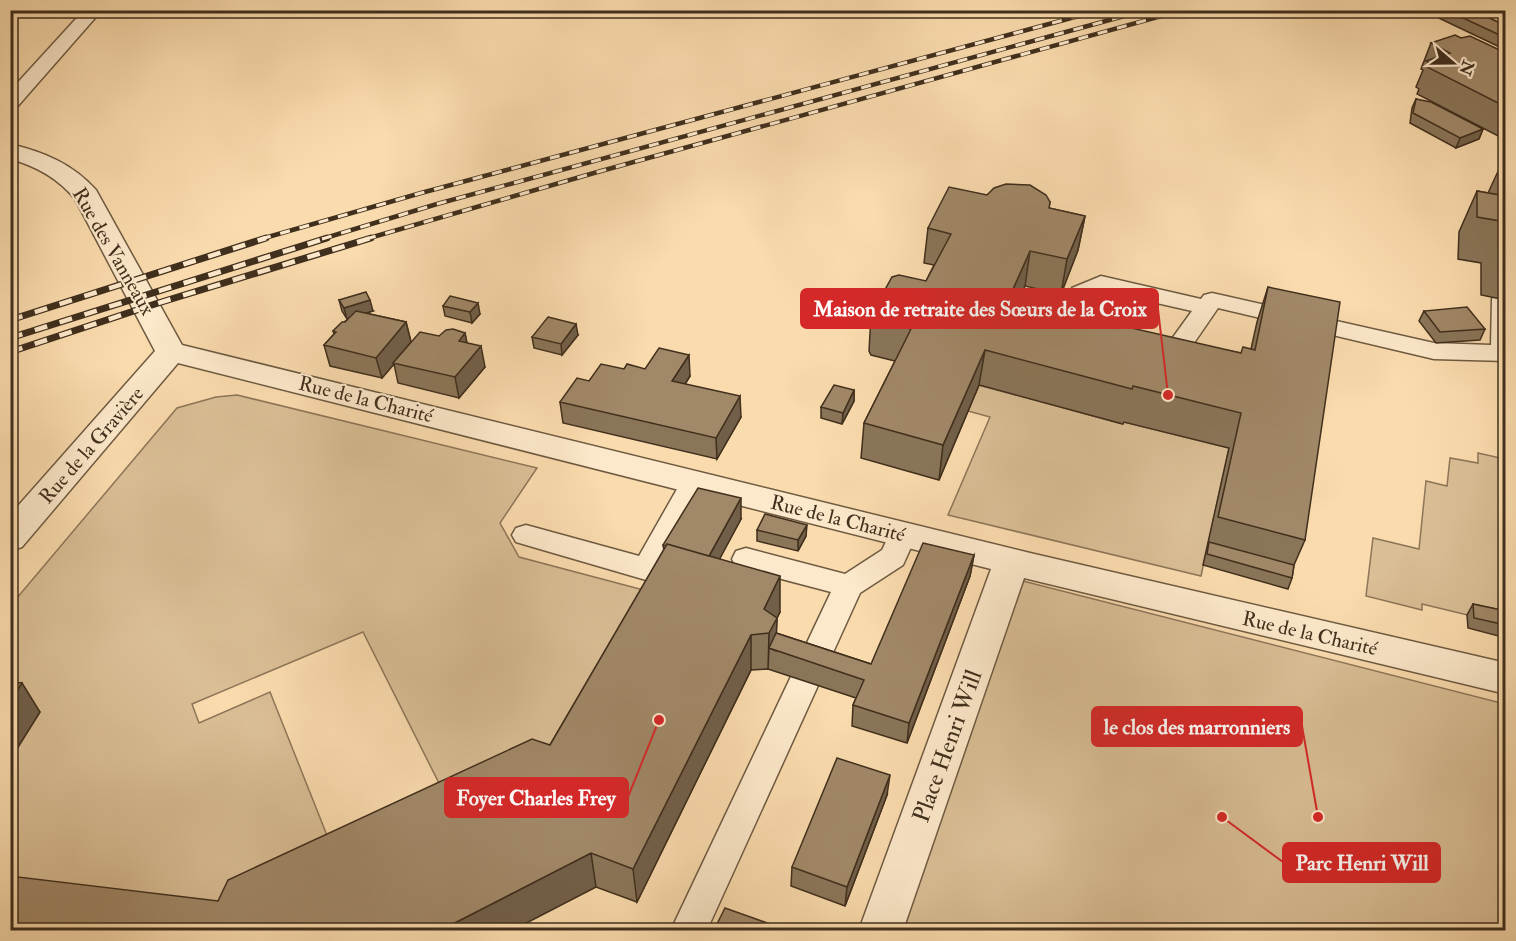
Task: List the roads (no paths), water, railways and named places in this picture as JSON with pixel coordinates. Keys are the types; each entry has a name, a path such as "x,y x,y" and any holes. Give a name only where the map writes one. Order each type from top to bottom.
{"street":[{"name":"Rue des Vanneaux","path":"10,151 42,161 79,185 87,195 171,352"},
{"name":"Rue de la Charité","path":"171,352 1012,561 1506,679"},
{"name":"Rue de la Gravière","path":"10,538 171,352"},
{"name":"Place Henri Will","path":"881,930 1012,561"}],"lane":[{"path":"10,103 94,10"},
{"path":"1207,307 1101,283 1080,293 1068,326 1115,347 1172,356 1207,307 1212,300 1434,351 1504,352 1504,299"},
{"path":"526,535 646,569 695,482"},
{"path":"689,930 849,585 893,557 903,534"},
{"path":"746,559 849,585"}],"railway":[{"path":"261,239 421,193 1101,10"},
{"path":"322,239 437,204 1146,10"},
{"path":"366,239 594,173 1183,10"},
{"path":"10,320 266,238"},
{"path":"10,338 327,238"},
{"path":"10,352 155,304 371,238"}],"place":[{"name":"Maison de retraite des Sœurs de la Croix","path":"1168,395"},
{"name":"Foyer Charles Frey","path":"659,720"},
{"name":"Parc Henri Will","path":"1222,817"},
{"name":"le clos des marronniers","path":"1318,817"}]}
